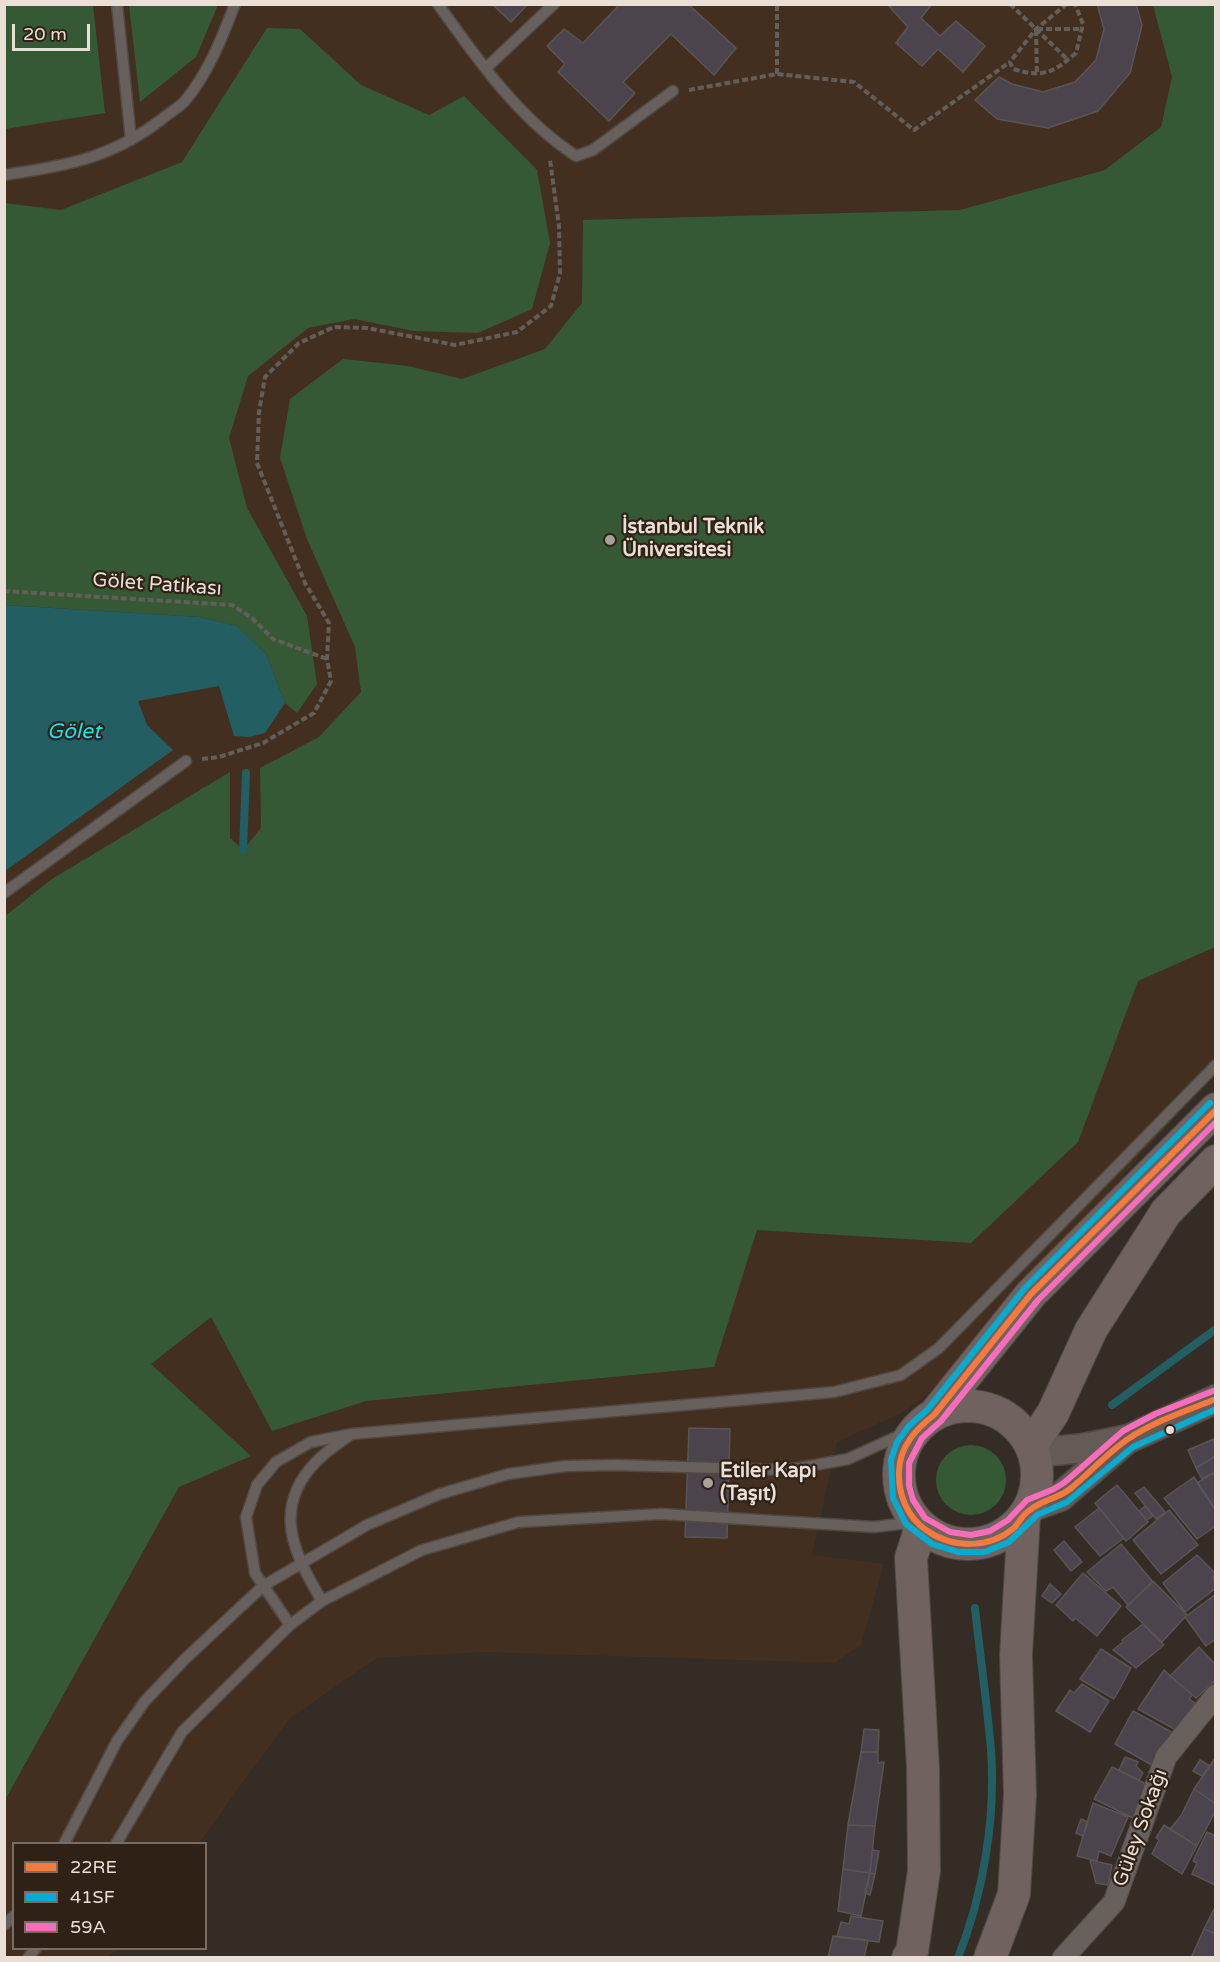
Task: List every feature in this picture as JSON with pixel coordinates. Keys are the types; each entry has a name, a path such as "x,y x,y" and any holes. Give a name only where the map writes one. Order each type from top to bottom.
{"main road":[{"path":"926,1421 965,1406 990,1410 1011,1421 1023,1432 1033,1450 1038,1472 1036,1491 1027,1512 1013,1528 999,1538 975,1544 950,1543 919,1525 905,1505 899,1485 899,1464 906,1444 1031,1294 1215,1108"},
{"path":"1033,1450 1053,1413 1091,1329 1166,1212 1215,1161"},
{"path":"990,1958 1014,1894 1020,1794 1016,1656 1027,1512"},
{"path":"908,1958 912,1952 924,1871 923,1768 911,1558 919,1525"}],"street":[{"path":"1033,1450 1083,1448 1128,1438 1215,1399"},
{"path":"1027,1512 1060,1497 1084,1479 1128,1438"},
{"name":"Güley Sokağı","path":"1063,1958 1114,1902 1166,1757 1215,1695"}],"lane":[{"path":"117,4 131,140"},
{"path":"4,175 51,168 97,156 131,140 183,102 213,58 235,4"},
{"path":"438,4 486,68 552,141 576,156 593,150 673,91"},
{"path":"486,68 554,4"},
{"path":"4,893 186,761"},
{"path":"290,1625 255,1573 246,1517 257,1485 276,1462 311,1442 352,1434 834,1392 901,1375 939,1348 1215,1065"},
{"path":"65,1842 117,1740 145,1701 263,1586 367,1525 440,1494 508,1474 566,1466 615,1465 788,1470 848,1459 926,1421"},
{"path":"322,1601 299,1563 290,1519 294,1494 316,1462 352,1434"},
{"path":"117,1842 182,1732 290,1625 322,1601 422,1550 519,1522 661,1514 874,1527 919,1525"}],"path":[{"path":"777,4 777,74"},
{"path":"1010,4 1068,60"},
{"path":"673,91 777,74 854,82 914,130 1010,62 1036,29 1067,4"},
{"path":"1010,62 1013,69 1046,74 1076,53 1083,24 1075,4"},
{"path":"1036,29 1083,29"},
{"path":"1036,29 1037,74"},
{"path":"186,761 219,757 263,744 314,713 331,681 327,659 329,623 305,583 257,463 258,412 265,376 299,343 334,327 368,328 455,345 517,333 551,306 560,273 559,226 550,159"},
{"name":"Gölet Patikası","path":"4,591 232,604 252,618 273,639 327,659"}],"shaded area":[{"name":"İstanbul Teknik Üniversitesi","path":"5,5 1215,5 1215,1075 1185,1105 943,1381 906,1411 837,1442 812,1555 884,1564 861,1645 835,1663 482,1652 377,1658 289,1719 200,1842 12,1842 12,1950 118,1950 107,1957 5,1958"}],"green space":[{"path":"5,4 93,5 105,113 5,129"},
{"path":"129,5 218,5 196,57 140,102"},
{"path":"1153,5 1215,5 1215,947 1138,981 1078,1142 971,1243 757,1230 714,1367 366,1401 272,1431 211,1317 151,1364 251,1456 179,1487 5,1800 5,916 52,879 230,772 230,838 243,850 261,828 260,768 319,737 361,692 355,647 307,539 280,458 290,399 343,359 408,366 462,379 545,349 582,303 583,220 960,210 1105,170 1161,127 1172,77"},
{"path":"267,28 300,29 361,85 429,115 464,96 537,170 550,243 532,309 478,333 414,331 354,319 308,328 248,376 229,438 247,508 307,616 317,684 297,713 285,703 266,654 237,626 200,617 5,605 4,203 61,210 182,162"},
{"path":"971,1445 990,1451 1000,1461 1006,1480 1000,1499 990,1509 971,1515 952,1509 942,1499 936,1480 942,1461 952,1451"}],"water":[{"name":"Gölet","path":"4,605 200,617 237,626 266,654 285,703 265,733 249,737 234,736 219,686 138,701 147,725 173,750 5,871"}],"building":[{"path":"492,4 528,4 511,22"},
{"path":"620,4 688,4 736,48 714,75 671,34 623,82 635,93 609,121 558,72 565,64 547,46 564,29 583,43"},
{"path":"887,4 932,4 921,18 940,36 956,21 985,46 963,72 938,49 922,66 896,43 908,27"},
{"path":"1097,4 1136,4 1142,25 1130,73 1098,111 1048,128 997,119 975,100 999,77 1012,84 1043,92 1075,82 1096,60 1104,29"},
{"name":"Etiler Kapı (Taşıt)","path":"689,1428 730,1429 727,1538 685,1537"},
{"path":"1214,1439 1216,1456 1196,1468 1188,1450"},
{"path":"1216,1456 1216,1477 1213,1473 1202,1479 1196,1468"},
{"path":"1213,1473 1216,1477 1216,1511 1197,1483"},
{"path":"1194,1477 1216,1510 1216,1526 1197,1539 1164,1498"},
{"path":"1117,1485 1148,1522 1126,1541 1095,1503"},
{"path":"1144,1487 1165,1512 1156,1519 1135,1493"},
{"path":"1145,1506 1153,1516 1147,1520 1139,1511"},
{"path":"1099,1508 1124,1538 1100,1556 1075,1527"},
{"path":"1169,1510 1198,1545 1161,1574 1133,1540"},
{"path":"1064,1541 1082,1562 1071,1571 1054,1550"},
{"path":"1121,1544 1153,1582 1128,1605 1113,1587 1106,1591 1087,1572"},
{"path":"1197,1555 1216,1574 1213,1576 1216,1588 1185,1612 1163,1583"},
{"path":"1083,1573 1121,1606 1097,1636 1075,1618 1073,1621 1056,1605"},
{"path":"1153,1581 1187,1615 1162,1642 1126,1607"},
{"path":"1050,1584 1061,1594 1052,1603 1042,1596"},
{"path":"1216,1594 1216,1639 1206,1646 1185,1617"},
{"path":"1143,1624 1164,1645 1136,1668 1113,1650"},
{"path":"1199,1647 1216,1665 1216,1680 1196,1698 1170,1676"},
{"path":"1101,1649 1131,1668 1114,1699 1080,1679"},
{"path":"1164,1670 1192,1695 1189,1699 1195,1703 1176,1730 1138,1709"},
{"path":"1082,1684 1109,1701 1090,1732 1056,1711 1070,1690 1074,1693"},
{"path":"1133,1711 1175,1734 1157,1768 1115,1744"},
{"path":"864,1729 879,1730 878,1752 861,1752"},
{"path":"861,1752 878,1752 878,1763 884,1762 875,1826 848,1825"},
{"path":"1125,1757 1138,1762 1136,1766 1143,1773 1139,1780 1119,1770"},
{"path":"1216,1757 1216,1804 1194,1789"},
{"path":"1200,1760 1210,1766 1202,1776 1193,1771"},
{"path":"1112,1767 1148,1785 1133,1818 1094,1799"},
{"path":"1194,1789 1216,1804 1216,1810 1197,1846 1170,1829 1181,1816"},
{"path":"1093,1803 1128,1817 1111,1856 1099,1851 1097,1861 1077,1856"},
{"path":"1081,1819 1088,1822 1083,1836 1076,1833"},
{"path":"848,1825 875,1826 870,1873 843,1869"},
{"path":"1164,1825 1197,1846 1182,1874 1152,1854 1159,1840 1156,1838"},
{"path":"1207,1832 1216,1836 1215,1885 1192,1874 1197,1863 1193,1861"},
{"path":"872,1850 879,1851 875,1874 870,1873"},
{"path":"1090,1860 1112,1865 1108,1885 1096,1883"},
{"path":"843,1869 870,1873 861,1916 838,1911"},
{"path":"870,1873 875,1874 870,1895 865,1893"},
{"path":"1216,1905 1216,1934 1204,1929"},
{"path":"851,1916 883,1921 879,1942 837,1937 841,1922 849,1924"},
{"path":"1204,1929 1216,1934 1216,1958 1191,1958"},
{"path":"833,1936 868,1940 864,1958 828,1958"}],"waterway":[{"path":"243,850 246,773"},
{"path":"1112,1405 1216,1329"},
{"path":"958,1958 981,1882 991,1802 991,1750 975,1608"}],"transit line":[{"name":"41SF","path":"1210,1103 1025,1288 928,1409 908,1427 897,1442 891,1460 893,1498 906,1524 932,1544 958,1552 985,1552 1009,1542 1037,1515 1067,1502 1133,1447 1216,1409"},
{"name":"22RE","path":"1216,1110 1031,1294 934,1415 915,1432 900,1462 899,1480 902,1496 909,1512 926,1530 948,1541 983,1543 1005,1534 1035,1507 1070,1489 1128,1439 1160,1422 1216,1399"},
{"name":"59A","path":"1213,1391 1155,1414 1123,1431 1065,1482 1027,1500 1008,1520 990,1531 971,1535 950,1532 925,1518 913,1500 909,1486 909,1463 922,1438 941,1421 1038,1300 1216,1122"}],"place":[{"name":"İstanbul Teknik Üniversitesi","path":"610,540"},
{"name":"Etiler Kapı (Taşıt)","path":"708,1483"}]}
